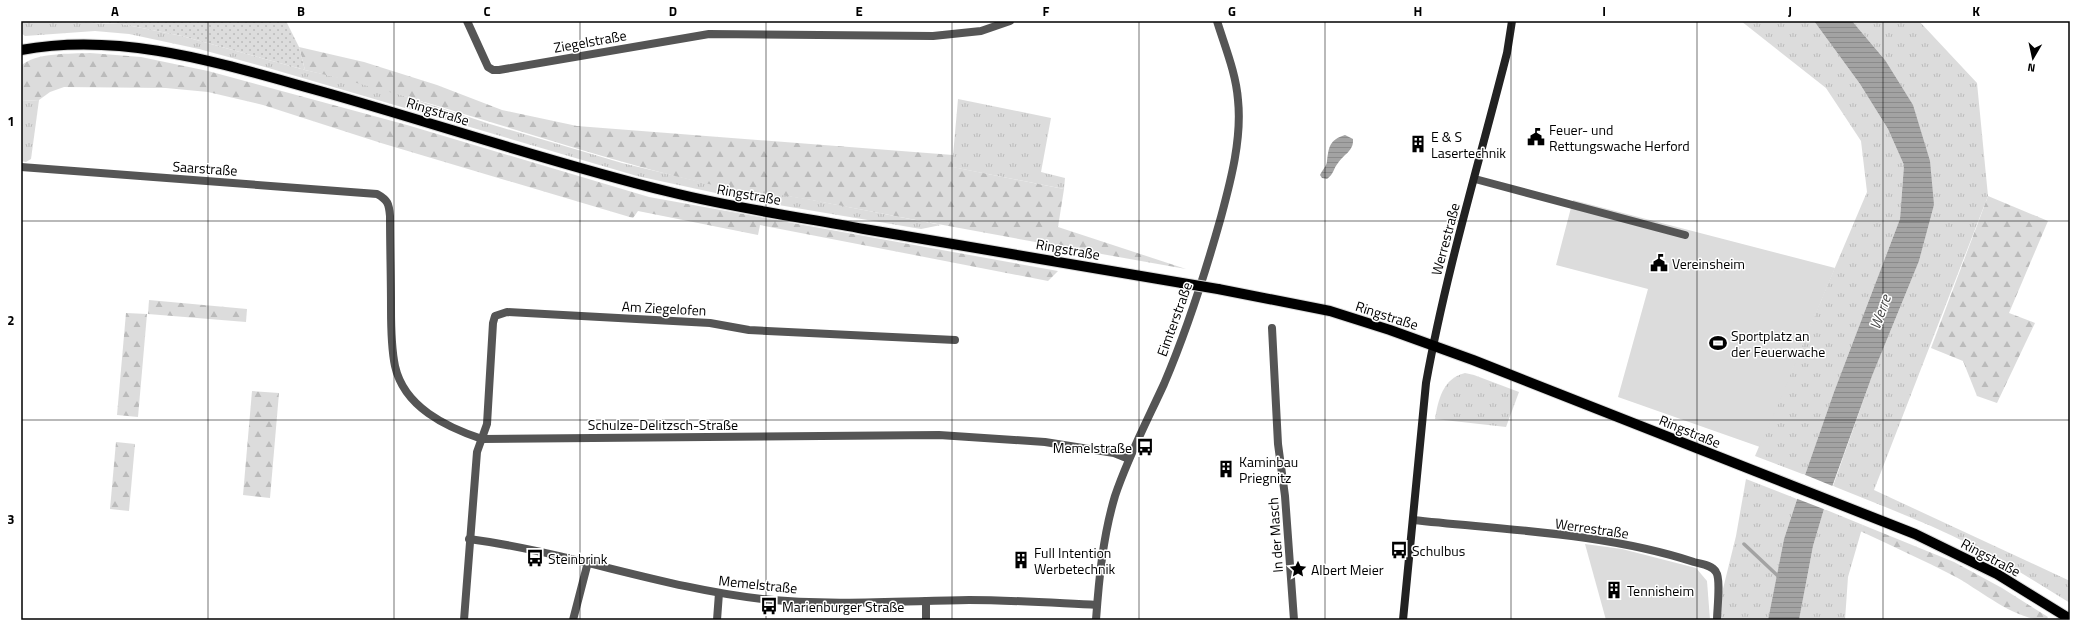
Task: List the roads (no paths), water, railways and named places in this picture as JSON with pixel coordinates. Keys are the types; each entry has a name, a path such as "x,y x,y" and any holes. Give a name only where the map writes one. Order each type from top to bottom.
{"main road":[{"name":"Werrestraße","path":"1403,620 1426,383 1433,345 1507,53 1512,21"},
{"name":"Ringstraße","path":"21,50 54,44 77,43 132,46 161,51 288,83 604,175 672,192 774,213 1218,289 1330,311 1433,345 1874,518 1961,556 1997,574 2070,619"}],"street":[{"name":"Ziegelstraße","path":"466,21 488,67 498,70 709,34 933,36 981,32 1010,21"},
{"name":"Eimterstraße","path":"1096,620 1106,532 1115,497 1129,459 1179,347 1197,296 1226,198 1238,132 1238,99 1236,82 1217,21"},
{"name":"Saarstraße","path":"21,166 377,194 386,199"},
{"path":"1474,179 1685,235"},
{"name":"Schulze-Delitzsch-Straße","path":"386,199 390,204 392,337 395,366 399,380 423,410 436,420 458,431 482,439 939,435 1045,442 1114,453 1129,459"},
{"name":"Am Ziegelofen","path":"482,439 487,424 493,323 495,316 500,313 710,323 749,330 955,340"},
{"name":"In der Masch","path":"1272,328 1278,444 1285,496 1294,620"},
{"path":"464,620 476,452 482,439"},
{"name":"Werrestraße","path":"1413,520 1591,539 1628,546 1705,565 1716,572 1717,620"},
{"name":"Memelstraße","path":"469,539 533,549 719,593 800,602 1012,600 1097,605"},
{"path":"573,620 588,562"},
{"path":"717,620 719,593"},
{"path":"926,601 926,620"}],"water":[{"name":"Werre","path":"1814,21 1852,21 1885,60 1913,105 1930,161 1934,205 1919,261 1872,376 1824,509 1813,546 1799,620 1768,620 1784,539 1805,475 1834,392 1900,219 1904,165 1888,129 1860,84"},
{"path":"1345,135 1353,139 1352,147 1340,160 1329,177 1327,179 1322,178 1320,175 1326,165 1328,152 1331,145 1336,139"}],"waterway":[{"path":"1744,544 1778,576"}],"place":[{"name":"Feuer- und Rettungswache Herford","path":"1536,137"},
{"name":"E & S Lasertechnik","path":"1418,144"},
{"name":"Vereinsheim","path":"1659,263"},
{"name":"Sportplatz an der Feuerwache","path":"1718,343"},
{"name":"Memelstraße","path":"1145,447"},
{"name":"Kaminbau Priegnitz","path":"1226,469"},
{"name":"Schulbus","path":"1399,550"},
{"name":"Steinbrink","path":"535,558"},
{"name":"Full Intention Werbetechnik","path":"1021,560"},
{"name":"Albert Meier","path":"1298,569"},
{"name":"Tennisheim","path":"1614,590"},
{"name":"Marienburger Straße","path":"769,606"}]}
